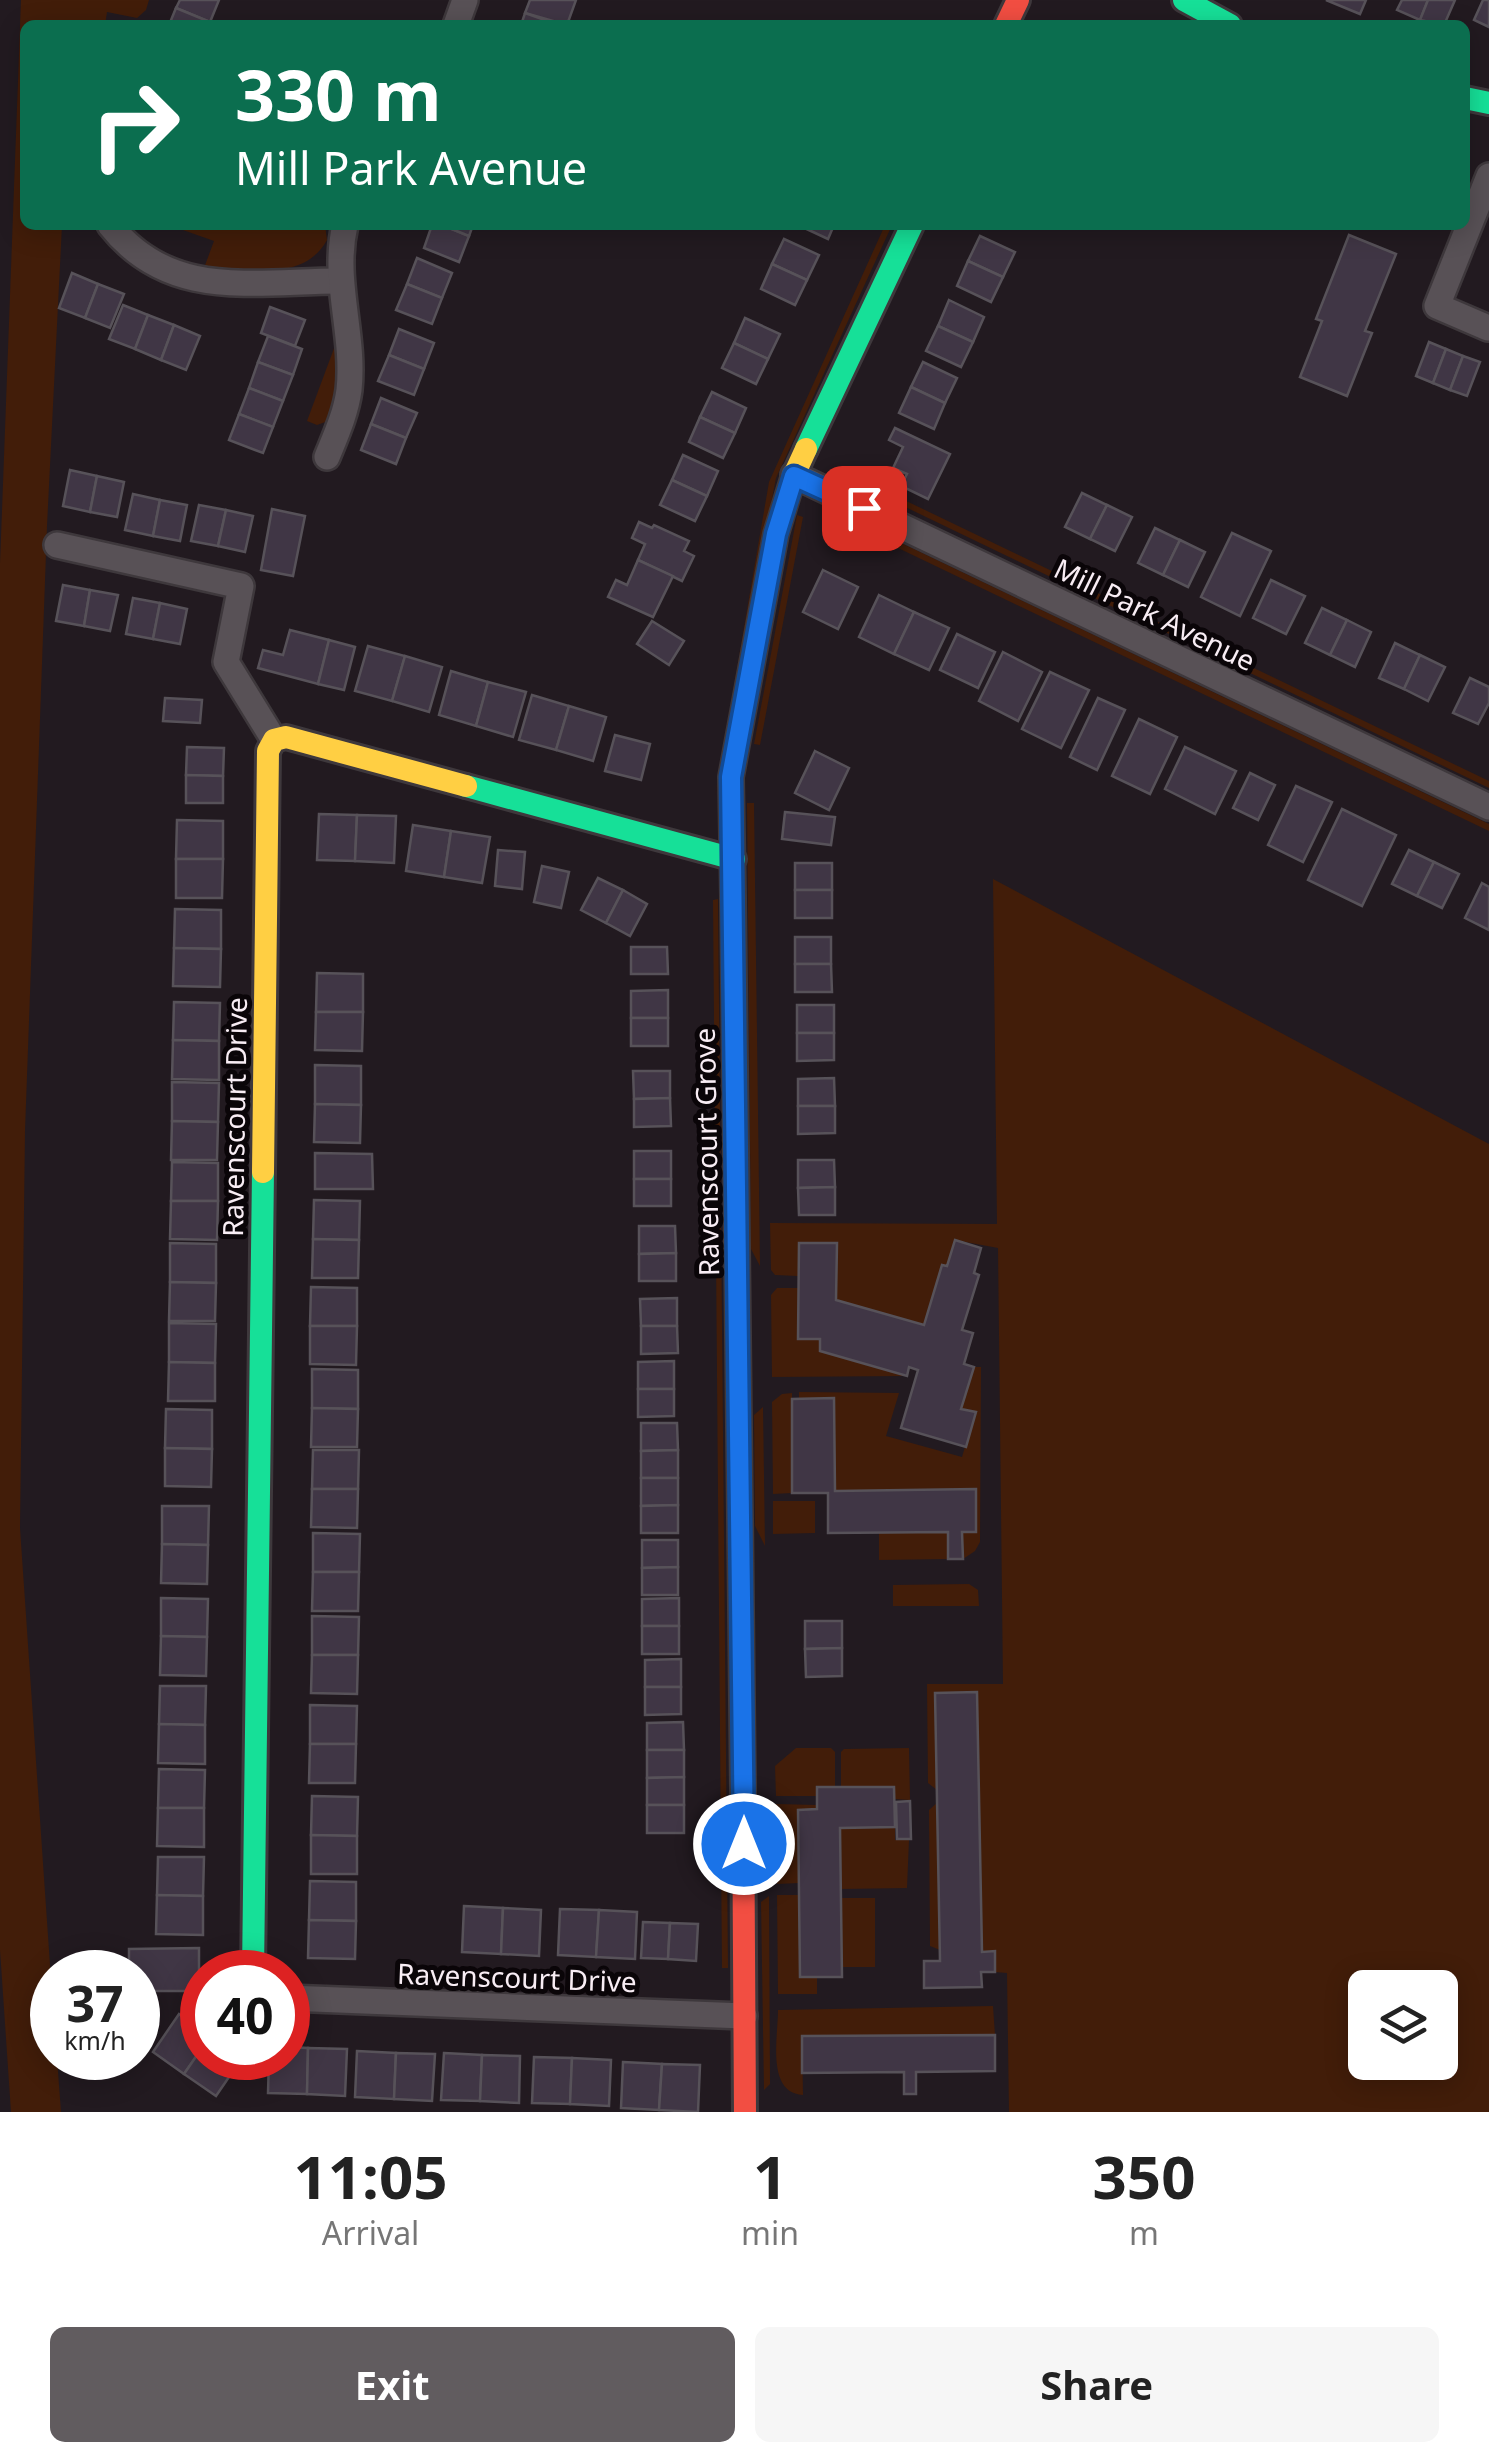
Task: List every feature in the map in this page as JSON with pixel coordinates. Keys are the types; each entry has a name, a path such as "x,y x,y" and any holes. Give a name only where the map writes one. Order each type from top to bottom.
{"street":[{"path":"1184,0 1221,20"},
{"path":"1470,224 1489,176"},
{"path":"114,230 127,246 158,268 189,279 340,281"},
{"path":"327,457 349,393 350,362 340,281 344,230"},
{"name":"Ravenscourt Grove","path":"745,2112 731,777 776,534 794,476 910,230"},
{"path":"1467,230 1437,306 1488,328"},
{"name":"Mill Park Avenue","path":"794,476 1489,807"},
{"path":"57,545 241,586 226,662 274,740 286,737 734,858"},
{"name":"Ravenscourt Drive","path":"253,1950 268,751 274,740"},
{"name":"Ravenscourt Drive","path":"310,1999 744,2016"}],"shaded area":[{"path":"21,0 149,0 146,10 137,18 107,12 106,20 20,20"},
{"path":"20,27 20,230 62,230 25,1131 20,1528 49,1950 30,1950 30,2080 59,2080 61,2112 11,2112 0,1950 0,564"},
{"path":"183,230 326,230 327,240 304,263 255,271 204,268 214,241"},
{"path":"883,230 890,230 776,478 715,796 769,482"},
{"path":"336,343 335,402 328,421 317,425 307,421"},
{"path":"900,498 1489,781 1489,788 897,503"},
{"path":"826,507 1489,824 1489,831 823,512"},
{"path":"797,515 803,517 760,745 754,744"},
{"path":"747,803 754,803 760,1266 751,1249"},
{"path":"993,879 1489,1144 1489,2112 1009,2112 1007,1973 995,1972 995,1952 982,1952 976,1692 935,1693 937,1790 928,1783 927,1684 1003,1684 998,1248 955,1240 947,1266 942,1265 924,1325 836,1300 836,1243 799,1243 798,1276 775,1275 771,1270 770,1223 997,1224"},
{"path":"718,899 728,1968 722,1968 713,900"},
{"path":"777,1288 798,1288 798,1338 820,1339 821,1351 907,1376 772,1377 771,1295"},
{"path":"974,1367 981,1367 980,1542 963,1559 962,1532 976,1531 975,1490 835,1491 834,1399 799,1398 799,1392 899,1393 886,1436 962,1457 975,1413 961,1409"},
{"path":"792,1393 792,1493 773,1494 772,1402 782,1394"},
{"path":"763,1407 765,1546 755,1526 754,1415"},
{"path":"773,1501 815,1501 815,1533 773,1534"},
{"path":"948,1532 948,1559 879,1560 879,1533"},
{"path":"969,1584 978,1590 979,1606 893,1606 893,1585"},
{"path":"796,1748 831,1748 835,1752 835,1787 817,1787 817,1796 776,1796 775,1766"},
{"path":"909,1748 910,1800 895,1799 894,1787 841,1787 844,1749"},
{"path":"937,1803 940,1950 930,1946 929,1810"},
{"path":"776,1804 817,1805 817,1809 798,1811 799,1883 777,1884"},
{"path":"895,1827 895,1840 909,1840 907,1888 841,1889 840,1828"},
{"path":"777,1895 799,1895 800,1977 817,1977 817,1994 778,1994"},
{"path":"769,1896 770,2084 764,2090 761,1902"},
{"path":"841,1898 875,1898 875,1967 842,1967"},
{"path":"993,2006 995,2035 802,2036 803,2095 783,2085 779,2074 778,2010"}],"building":[{"path":"180,0 219,0 211,20 176,8"},
{"path":"530,0 576,0 569,20 550,20 525,13"},
{"path":"1326,0 1366,0 1360,14"},
{"path":"1402,0 1428,0 1420,20 1397,10"},
{"path":"1428,0 1455,0 1446,20 1420,20"},
{"path":"1483,0 1489,0 1489,27 1474,20"},
{"path":"176,8 205,20 171,20"},
{"path":"525,13 545,20 523,20"},
{"path":"430,230 454,230 469,236 459,262 424,248"},
{"path":"809,230 832,230 828,239"},
{"path":"1349,235 1396,254 1365,331 1372,333 1347,396 1300,377 1322,321 1316,319"},
{"path":"980,236 1015,252 1003,277 968,261"},
{"path":"784,239 819,255 807,280 772,264"},
{"path":"417,258 452,273 442,298 407,284"},
{"path":"968,261 1003,277 991,302 957,286"},
{"path":"772,264 807,280 795,305 761,289"},
{"path":"72,273 98,284 85,318 59,308"},
{"path":"98,284 124,294 110,328 85,318"},
{"path":"407,284 442,298 432,324 396,310"},
{"path":"949,300 984,317 973,342 938,326"},
{"path":"123,305 148,315 135,349 109,339"},
{"path":"270,307 305,320 295,346 261,333"},
{"path":"148,315 174,325 161,360 135,349"},
{"path":"745,318 780,334 768,359 734,343"},
{"path":"174,325 200,336 186,370 161,360"},
{"path":"938,326 973,342 961,367 926,351"},
{"path":"399,329 434,343 424,369 389,355"},
{"path":"268,336 302,349 293,375 258,362"},
{"path":"1429,342 1446,349 1433,383 1416,376"},
{"path":"734,343 768,359 756,384 722,368"},
{"path":"1446,349 1463,356 1450,390 1433,383"},
{"path":"389,355 424,369 414,395 378,381"},
{"path":"1463,356 1480,362 1467,396 1450,390"},
{"path":"258,362 293,375 283,401 249,388"},
{"path":"923,362 957,378 945,403 911,387"},
{"path":"911,387 945,403 934,429 899,413"},
{"path":"249,388 283,401 273,427 239,414"},
{"path":"712,392 746,408 735,433 700,417"},
{"path":"381,398 417,413 406,438 371,424"},
{"path":"239,414 273,427 263,453 229,440"},
{"path":"700,417 735,433 723,458 689,442"},
{"path":"371,424 406,438 396,464 361,450"},
{"path":"895,428 950,454 928,499 901,486 907,474 893,468 903,447 889,440"},
{"path":"683,455 718,471 707,496 672,480"},
{"path":"70,470 97,476 90,512 63,506"},
{"path":"97,476 124,482 117,517 90,512"},
{"path":"672,480 707,496 695,521 660,505"},
{"path":"1082,493 1107,505 1090,539 1065,527"},
{"path":"133,494 160,500 153,536 125,530"},
{"path":"160,500 187,505 180,541 153,536"},
{"path":"199,505 226,510 218,546 191,541"},
{"path":"1107,505 1132,517 1115,551 1090,539"},
{"path":"272,509 305,516 293,576 261,570"},
{"path":"226,510 253,516 245,552 218,546"},
{"path":"639,522 689,541 684,551 694,556 682,581 638,560 645,544 632,538"},
{"path":"1155,528 1180,540 1163,575 1138,563"},
{"path":"1232,533 1271,551 1240,616 1201,597"},
{"path":"1180,540 1205,552 1188,587 1163,575"},
{"path":"638,560 673,576 653,617 608,597 616,580 627,585"},
{"path":"823,570 858,587 838,629 803,612"},
{"path":"1271,580 1305,596 1286,634 1253,618"},
{"path":"63,585 90,590 84,626 56,621"},
{"path":"90,590 118,595 110,631 84,626"},
{"path":"879,595 914,612 894,654 859,637"},
{"path":"133,598 160,603 153,639 126,634"},
{"path":"160,603 187,609 180,644 153,639"},
{"path":"1322,608 1347,620 1330,655 1305,643"},
{"path":"914,612 949,628 929,670 894,654"},
{"path":"1347,620 1371,632 1355,667 1330,655"},
{"path":"652,621 684,641 669,665 637,644"},
{"path":"290,630 329,640 318,684 258,668 263,650 283,655"},
{"path":"957,634 995,652 978,688 940,670"},
{"path":"329,640 355,647 344,690 318,684"},
{"path":"1395,643 1420,655 1404,689 1379,678"},
{"path":"368,646 405,656 392,701 355,691"},
{"path":"1003,652 1042,672 1018,721 979,701"},
{"path":"1420,655 1445,667 1428,701 1404,689"},
{"path":"405,656 442,667 429,712 392,701"},
{"path":"451,671 488,682 476,726 439,715"},
{"path":"1050,672 1089,690 1061,748 1022,729"},
{"path":"1470,678 1489,687 1489,703 1478,724 1453,713"},
{"path":"488,682 526,692 513,737 476,726"},
{"path":"532,695 569,706 556,750 519,740"},
{"path":"165,698 202,700 200,723 163,721"},
{"path":"1098,698 1125,710 1097,770 1070,757"},
{"path":"569,706 606,717 593,761 556,750"},
{"path":"1139,719 1177,737 1150,794 1112,776"},
{"path":"615,735 650,744 641,780 605,771"},
{"path":"187,747 224,748 223,776 186,775"},
{"path":"1185,747 1236,771 1215,814 1165,789"},
{"path":"815,751 849,768 829,810 795,793"},
{"path":"1250,773 1275,785 1258,820 1233,808"},
{"path":"186,775 223,776 223,803 186,803"},
{"path":"1296,786 1332,802 1303,862 1268,845"},
{"path":"1342,809 1396,835 1362,906 1308,880"},
{"path":"785,812 835,817 831,845 782,839"},
{"path":"319,814 357,815 355,861 317,860"},
{"path":"357,815 396,816 394,863 355,861"},
{"path":"177,820 223,821 223,859 176,859"},
{"path":"413,825 451,831 444,877 406,871"},
{"path":"451,831 490,837 482,883 444,877"},
{"path":"498,850 525,852 522,889 495,886"},
{"path":"1409,850 1434,862 1417,896 1392,884"},
{"path":"176,859 223,859 222,898 176,898"},
{"path":"1434,862 1459,874 1442,908 1417,896"},
{"path":"795,863 832,863 832,890 795,890"},
{"path":"542,866 569,872 561,908 534,902"},
{"path":"598,878 623,890 606,923 581,910"},
{"path":"1482,883 1489,887 1489,930 1465,918"},
{"path":"623,890 647,904 630,936 606,923"},
{"path":"795,890 832,890 832,918 795,918"},
{"path":"175,909 221,910 221,949 174,948"},
{"path":"795,937 831,937 831,964 795,964"},
{"path":"631,947 667,947 668,974 631,974"},
{"path":"174,948 221,949 220,987 173,986"},
{"path":"795,964 831,964 832,992 795,992"},
{"path":"317,973 363,974 363,1012 316,1012"},
{"path":"668,990 668,1018 631,1018 631,991"},
{"path":"174,1002 220,1003 219,1041 173,1040"},
{"path":"797,1005 834,1005 834,1033 797,1033"},
{"path":"316,1012 363,1012 362,1051 315,1050"},
{"path":"631,1018 668,1018 668,1046 631,1046"},
{"path":"797,1033 834,1033 834,1060 797,1061"},
{"path":"173,1040 219,1041 219,1080 172,1079"},
{"path":"315,1065 361,1066 361,1105 315,1104"},
{"path":"633,1071 670,1071 670,1098 634,1099"},
{"path":"834,1078 835,1106 798,1106 798,1079"},
{"path":"172,1082 219,1083 218,1122 172,1121"},
{"path":"670,1098 671,1126 634,1127 634,1099"},
{"path":"315,1104 361,1105 360,1143 314,1142"},
{"path":"798,1106 835,1106 835,1133 798,1134"},
{"path":"172,1121 218,1122 217,1160 171,1160"},
{"path":"634,1151 671,1151 671,1179 634,1179"},
{"path":"315,1153 372,1154 373,1189 315,1189"},
{"path":"798,1160 834,1160 835,1187 798,1188"},
{"path":"172,1162 218,1163 218,1201 171,1201"},
{"path":"634,1179 671,1179 671,1206 634,1206"},
{"path":"835,1187 835,1215 799,1215 798,1188"},
{"path":"314,1200 360,1201 359,1240 313,1239"},
{"path":"171,1201 218,1201 217,1240 170,1239"},
{"path":"639,1226 675,1226 676,1253 639,1254"},
{"path":"313,1239 359,1240 358,1278 312,1278"},
{"path":"955,1240 981,1248 974,1273 979,1275 962,1330 973,1333 964,1364 974,1367 961,1409 976,1412 966,1447 901,1428 918,1370 909,1367 907,1376 820,1351 820,1339 798,1339 799,1243 837,1243 836,1300 924,1325 942,1265 947,1266"},
{"path":"170,1243 216,1244 216,1283 170,1282"},
{"path":"676,1253 676,1281 639,1281 639,1254"},
{"path":"170,1282 216,1283 215,1321 169,1321"},
{"path":"311,1287 357,1288 357,1326 310,1326"},
{"path":"677,1298 677,1326 641,1326 640,1299"},
{"path":"169,1323 216,1324 215,1363 169,1362"},
{"path":"310,1326 357,1326 356,1365 310,1364"},
{"path":"641,1326 677,1326 678,1353 641,1354"},
{"path":"674,1361 674,1389 638,1389 638,1362"},
{"path":"169,1362 215,1363 215,1401 168,1401"},
{"path":"312,1369 358,1370 358,1409 312,1408"},
{"path":"638,1389 674,1389 674,1416 638,1417"},
{"path":"834,1398 835,1491 976,1489 976,1532 962,1532 963,1559 948,1559 948,1532 828,1533 828,1493 792,1493 792,1399"},
{"path":"312,1408 358,1409 357,1447 311,1447"},
{"path":"166,1409 212,1410 212,1449 165,1448"},
{"path":"641,1423 677,1423 678,1450 641,1451"},
{"path":"165,1448 212,1449 211,1487 165,1486"},
{"path":"313,1450 359,1450 358,1489 312,1489"},
{"path":"678,1450 678,1478 641,1478 641,1451"},
{"path":"641,1478 678,1478 678,1505 641,1506"},
{"path":"312,1489 358,1489 357,1528 311,1527"},
{"path":"678,1505 678,1533 641,1533 641,1506"},
{"path":"162,1506 209,1506 208,1545 162,1544"},
{"path":"313,1533 360,1534 359,1572 313,1572"},
{"path":"642,1540 678,1540 678,1567 642,1568"},
{"path":"162,1544 208,1545 207,1584 161,1583"},
{"path":"678,1567 678,1595 642,1595 642,1568"},
{"path":"313,1572 359,1572 358,1611 312,1611"},
{"path":"161,1598 208,1599 207,1637 161,1636"},
{"path":"679,1598 679,1626 642,1626 642,1599"},
{"path":"312,1616 359,1617 358,1655 312,1655"},
{"path":"805,1621 842,1621 842,1648 805,1649"},
{"path":"642,1626 679,1626 679,1654 642,1654"},
{"path":"161,1636 207,1637 206,1676 160,1675"},
{"path":"842,1648 842,1676 806,1677 805,1649"},
{"path":"312,1655 358,1655 357,1694 311,1693"},
{"path":"681,1659 681,1687 645,1687 645,1660"},
{"path":"160,1686 206,1686 205,1725 159,1724"},
{"path":"645,1687 681,1687 681,1714 645,1715"},
{"path":"977,1692 982,1952 995,1951 995,1972 981,1972 982,1987 924,1988 924,1961 940,1961 935,1693"},
{"path":"310,1705 357,1706 356,1744 310,1744"},
{"path":"683,1722 684,1750 647,1750 647,1723"},
{"path":"159,1724 205,1725 205,1764 158,1763"},
{"path":"310,1744 356,1744 355,1783 309,1783"},
{"path":"647,1750 684,1750 684,1777 647,1778"},
{"path":"159,1769 205,1770 204,1808 158,1808"},
{"path":"684,1777 684,1805 647,1805 647,1778"},
{"path":"817,1787 894,1787 895,1827 840,1828 842,1977 800,1977 798,1810 817,1809"},
{"path":"312,1796 358,1797 357,1836 311,1835"},
{"path":"910,1801 911,1839 897,1839 896,1802"},
{"path":"647,1805 684,1805 684,1833 647,1833"},
{"path":"158,1808 204,1808 204,1847 157,1846"},
{"path":"311,1835 357,1836 357,1874 311,1874"},
{"path":"158,1857 204,1857 203,1896 157,1895"},
{"path":"310,1881 356,1882 356,1921 309,1920"},
{"path":"157,1895 203,1896 203,1935 156,1934"},
{"path":"464,1906 503,1908 501,1954 462,1952"},
{"path":"503,1908 541,1910 539,1956 501,1954"},
{"path":"560,1909 599,1910 596,1957 558,1955"},
{"path":"599,1910 637,1912 635,1959 596,1957"},
{"path":"309,1920 356,1921 355,1959 310,1958"},
{"path":"643,1922 670,1923 668,1959 641,1958"},
{"path":"670,1923 698,1924 696,1961 668,1959"},
{"path":"129,1949 199,1950 180,1950 180,1991 160,1991 160,1950"},
{"path":"180,2015 180,2071 160,2057 160,2042"},
{"path":"995,2035 995,2071 916,2072 916,2094 904,2094 904,2072 802,2073 802,2036"},
{"path":"310,2048 347,2049 345,2096 307,2094"},
{"path":"357,2051 396,2053 394,2099 355,2097"},
{"path":"396,2053 435,2054 432,2101 394,2099"},
{"path":"444,2053 482,2055 480,2101 441,2100"},
{"path":"482,2055 520,2056 519,2103 480,2101"},
{"path":"534,2057 572,2058 570,2104 532,2103"},
{"path":"572,2058 611,2060 609,2106 570,2104"},
{"path":"623,2062 662,2064 659,2110 621,2108"},
{"path":"662,2064 700,2065 698,2112 659,2110"},
{"path":"193,2080 227,2080 216,2096"},
{"path":"268,2080 307,2080 307,2094 268,2093"}],"traffic: fast":[{"path":"1184,0 1221,20"},
{"path":"1470,99 1489,103"},
{"path":"806,449 910,230"},
{"path":"466,786 734,859"},
{"path":"736,1153 743,1791"},
{"path":"253,1950 263,1172"}],"traffic: slow":[{"path":"733,898 731,777 776,534 806,449"},
{"path":"263,1172 268,751 274,740 286,737 466,786"}],"traffic: jam":[{"path":"1008,20 1018,0"},
{"path":"733,898 736,1153"},
{"path":"743,1791 745,2112"}],"route":[{"path":"744,1844 731,777 776,534 794,476 864,508"}]}
